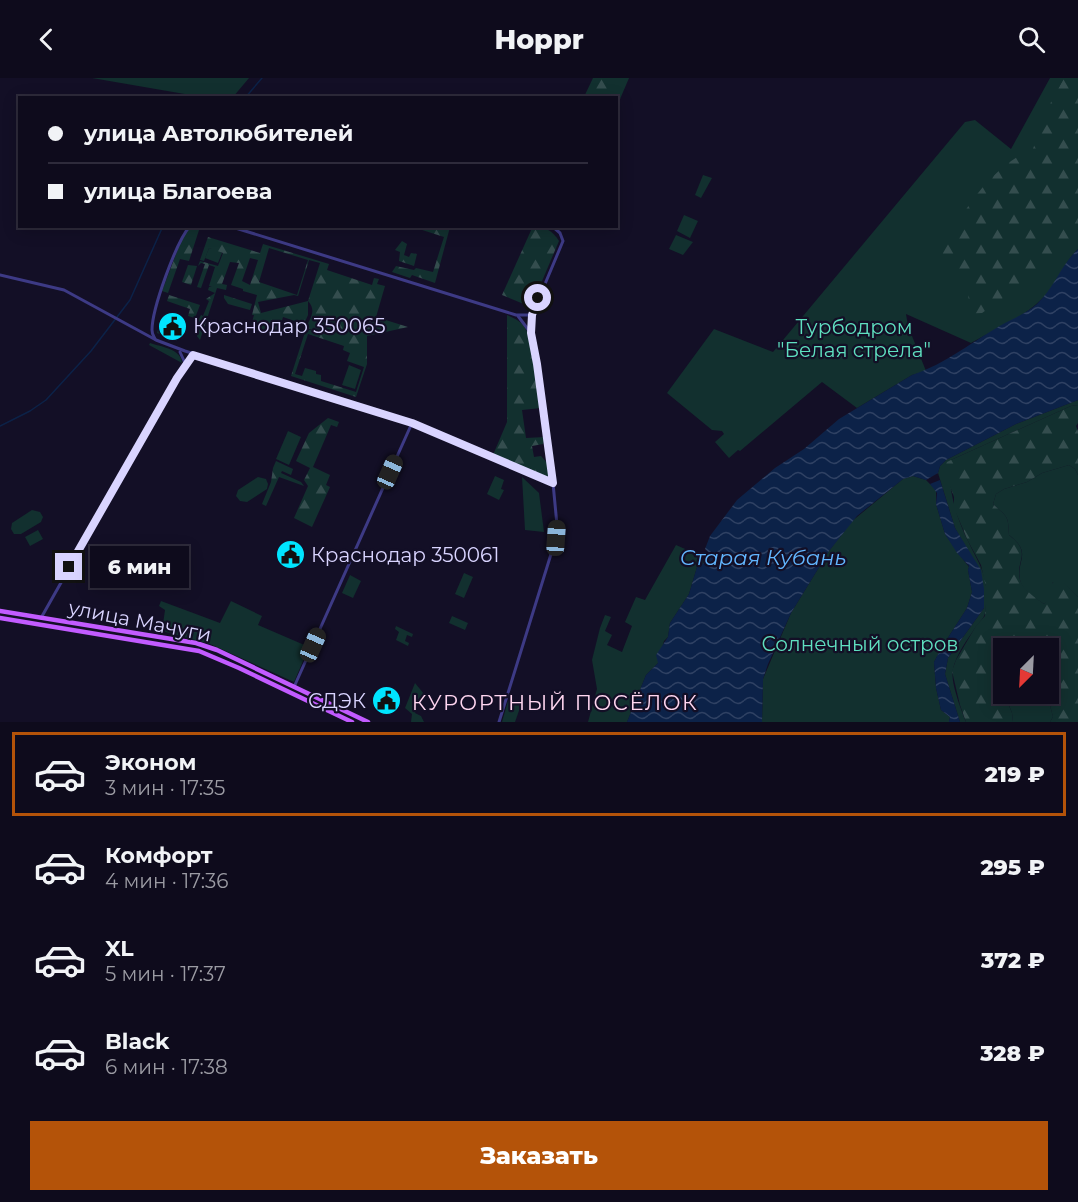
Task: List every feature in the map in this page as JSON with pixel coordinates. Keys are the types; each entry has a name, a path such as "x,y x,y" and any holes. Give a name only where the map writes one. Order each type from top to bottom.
{"main road":[{"name":"улица Мачуги","path":"0,611 196,643 217,650 368,722"},
{"name":"улица Мачуги","path":"0,618 199,651 352,722"}],"street":[{"path":"156,340 152,330 159,299 181,239 189,228"},
{"path":"235,228 516,315 532,315"},
{"path":"499,722 556,538 553,483 531,333 532,315 562,241 560,233 554,228"},
{"path":"0,275 64,291 175,348 412,423 553,483"},
{"path":"516,315 531,333"},
{"path":"175,348 182,353 185,363"},
{"path":"40,624 41,617 185,363 191,355 199,356"},
{"path":"294,687 412,423"}],"green space":[{"path":"92,78 249,78 234,96 196,96"},
{"path":"593,78 629,78 618,104 618,96 584,96"},
{"name":"Турбодром \"Белая стрела\"","path":"1050,78 1078,78 1078,249 1049,291 1023,314 971,343 906,314 908,326 926,371 912,375 857,408 822,382 729,458 715,442 724,434 722,431 712,430 667,393 714,329 773,352 965,122 975,120 1011,149"},
{"path":"1064,78 1078,78 1078,230 1020,286 982,313 969,314 966,282 960,271 945,261 941,254 973,199 994,175 1019,156 1029,159 1051,102"},
{"path":"703,175 712,178 701,198 695,195"},
{"path":"684,215 698,221 690,238 677,231"},
{"path":"189,228 200,228 189,261 180,259 168,293 162,291 183,236"},
{"path":"416,228 450,228 435,283 412,275 410,278 392,272 396,266 433,272 444,237"},
{"path":"532,228 543,228 554,234 559,241 531,307 502,295"},
{"path":"676,235 693,242 683,255 669,249"},
{"path":"208,237 260,253 263,244 329,264 327,270 372,285 374,278 379,279 377,284 385,286 376,317 408,327 367,336 367,364 356,397 291,376 306,329 323,333 306,328 312,314 311,305 308,301 308,315 304,324 283,317 278,334 251,326 257,295 231,285 239,263 230,262 222,284 227,285 226,290 217,288 200,340 197,336 201,325 197,323 201,315 203,316 209,301 206,299 215,293 208,290 212,287 209,286 215,267 209,265 201,288 197,287 205,264 201,263 198,266 200,261 218,266 223,253 209,248 204,261 200,260","holes":["269,248 308,260 297,295 259,282","250,258 258,260 250,285 242,281","309,260 320,263 308,301 261,313 258,302 298,296","308,334 344,346 343,350 350,353 347,361 364,367 356,392 321,381 321,375 316,374 316,371 305,368 302,376 295,374"]},
{"path":"402,241 407,244 404,255 409,257 411,253 417,254 414,266 399,261 400,252 395,250"},
{"path":"216,242 222,253 218,263 205,258 209,248 213,249"},
{"path":"188,265 197,266 191,285 182,282"},
{"path":"169,295 200,305 195,318 188,316 190,309 167,301"},
{"path":"224,295 252,304 250,310 228,304"},
{"path":"507,315 523,325 534,353 541,408 522,410 526,438 545,437 543,444 532,446 534,457 541,456 549,465 550,474 547,478 493,455 507,422"},
{"path":"159,326 180,332 177,340 157,333"},
{"path":"150,343 175,352 181,358 182,363 149,345"},
{"path":"349,365 361,370 355,389 342,385"},
{"path":"1078,400 1078,405 1071,406 951,460 950,482 954,503 964,533 982,569 986,592 984,615 962,648 952,674 954,688 966,722 960,722 945,674 948,658 984,608 966,547 955,528 938,473 940,466 946,460 1016,424"},
{"path":"1078,405 1076,426 1078,475 1069,465 1042,473 1027,482 996,494 993,504 1006,517 1009,535 1022,552 1019,573 1020,580 1027,590 1044,604 1047,600 1045,593 1058,576 1078,597 1078,722 1050,722 1053,717 1050,704 1059,704 1059,638 993,638 993,704 1008,704 1013,722 966,722 952,671 976,626 985,616 986,587 981,565 954,508 949,473 944,469 947,462 951,460 1071,406"},
{"path":"328,418 339,422 337,427 331,425 313,467 330,475 326,485 330,487 312,527 294,518 308,486 304,480 310,468 296,461 309,433"},
{"path":"288,431 301,437 289,465 276,459"},
{"path":"276,461 293,469 291,475 282,471 281,473 301,482 304,486 279,477 266,506 262,504"},
{"path":"1069,465 1078,475 1078,597 1064,583 1053,582 1044,604 1029,594 1021,584 1019,573 1022,552 1009,535 1006,517 993,504 996,494 1004,489 1027,482 1042,473"},
{"path":"495,476 504,480 501,489 504,490 499,500 487,494"},
{"name":"Солнечный остров","path":"913,476 926,480 936,490 936,504 945,534 969,567 972,592 967,608 934,662 941,710 950,717 949,722 762,722 763,679 791,613 829,551 851,522 903,479"},
{"path":"258,477 266,479 267,489 247,502 240,501 236,496 238,490"},
{"path":"522,477 539,493 544,532 525,530"},
{"path":"32,510 40,512 43,517 41,522 21,534 14,534 11,529 12,523"},
{"path":"38,530 43,539 30,546 25,537"},
{"path":"676,545 701,556 706,562 697,567 689,594 670,623 668,637 664,641 658,663 646,675 627,722 588,722 597,689 592,660 605,615 611,617 605,631 612,635 607,645 622,652 632,626 625,622 636,597 645,600"},
{"path":"464,573 473,577 464,598 455,594"},
{"path":"350,575 361,581 353,598 342,593"},
{"path":"161,601 220,623 231,601 262,616 258,625 309,647 294,682 210,644 162,631 165,610 159,606"},
{"path":"452,616 468,623 465,630 449,623"},
{"path":"396,626 413,634 412,637 407,635 405,641 409,643 408,646 396,640 399,632 395,629"},
{"path":"415,683 424,694 415,713 421,716 424,722 411,722 412,714 405,708"},
{"path":"508,701 521,705 515,722 502,722"},
{"path":"1008,704 1050,704 1053,717 1050,722 1013,722"}],"water":[{"name":"Старая Кубань","path":"1078,249 1078,400 1016,424 946,460 940,466 938,473 926,480 913,476 903,479 857,516 829,551 791,613 763,679 762,722 627,722 646,675 658,663 656,655 668,637 670,623 689,594 697,567 706,562 709,553 705,549 710,536 737,500 839,419 1033,307 1043,298"},
{"path":"940,480 955,528 981,570 984,589 984,608 948,658 945,674 960,722 949,722 950,717 941,710 934,662 967,608 972,592 969,566 945,534 936,504 937,493 930,484"}],"waterway":[{"path":"247,96 262,78"},
{"path":"0,426 46,400 91,351 130,300 162,228"}],"place":[{"name":"Краснодар 350065","path":"172,326"},
{"name":"Краснодар 350061","path":"290,555"},
{"name":"СДЭК","path":"387,701"}],"district":[{"name":"КУРОРТНЫЙ ПОСЁЛОК","path":"555,702"}],"route":[{"path":"69,567 191,355 412,423 553,483 531,333 532,315 538,298"}]}
